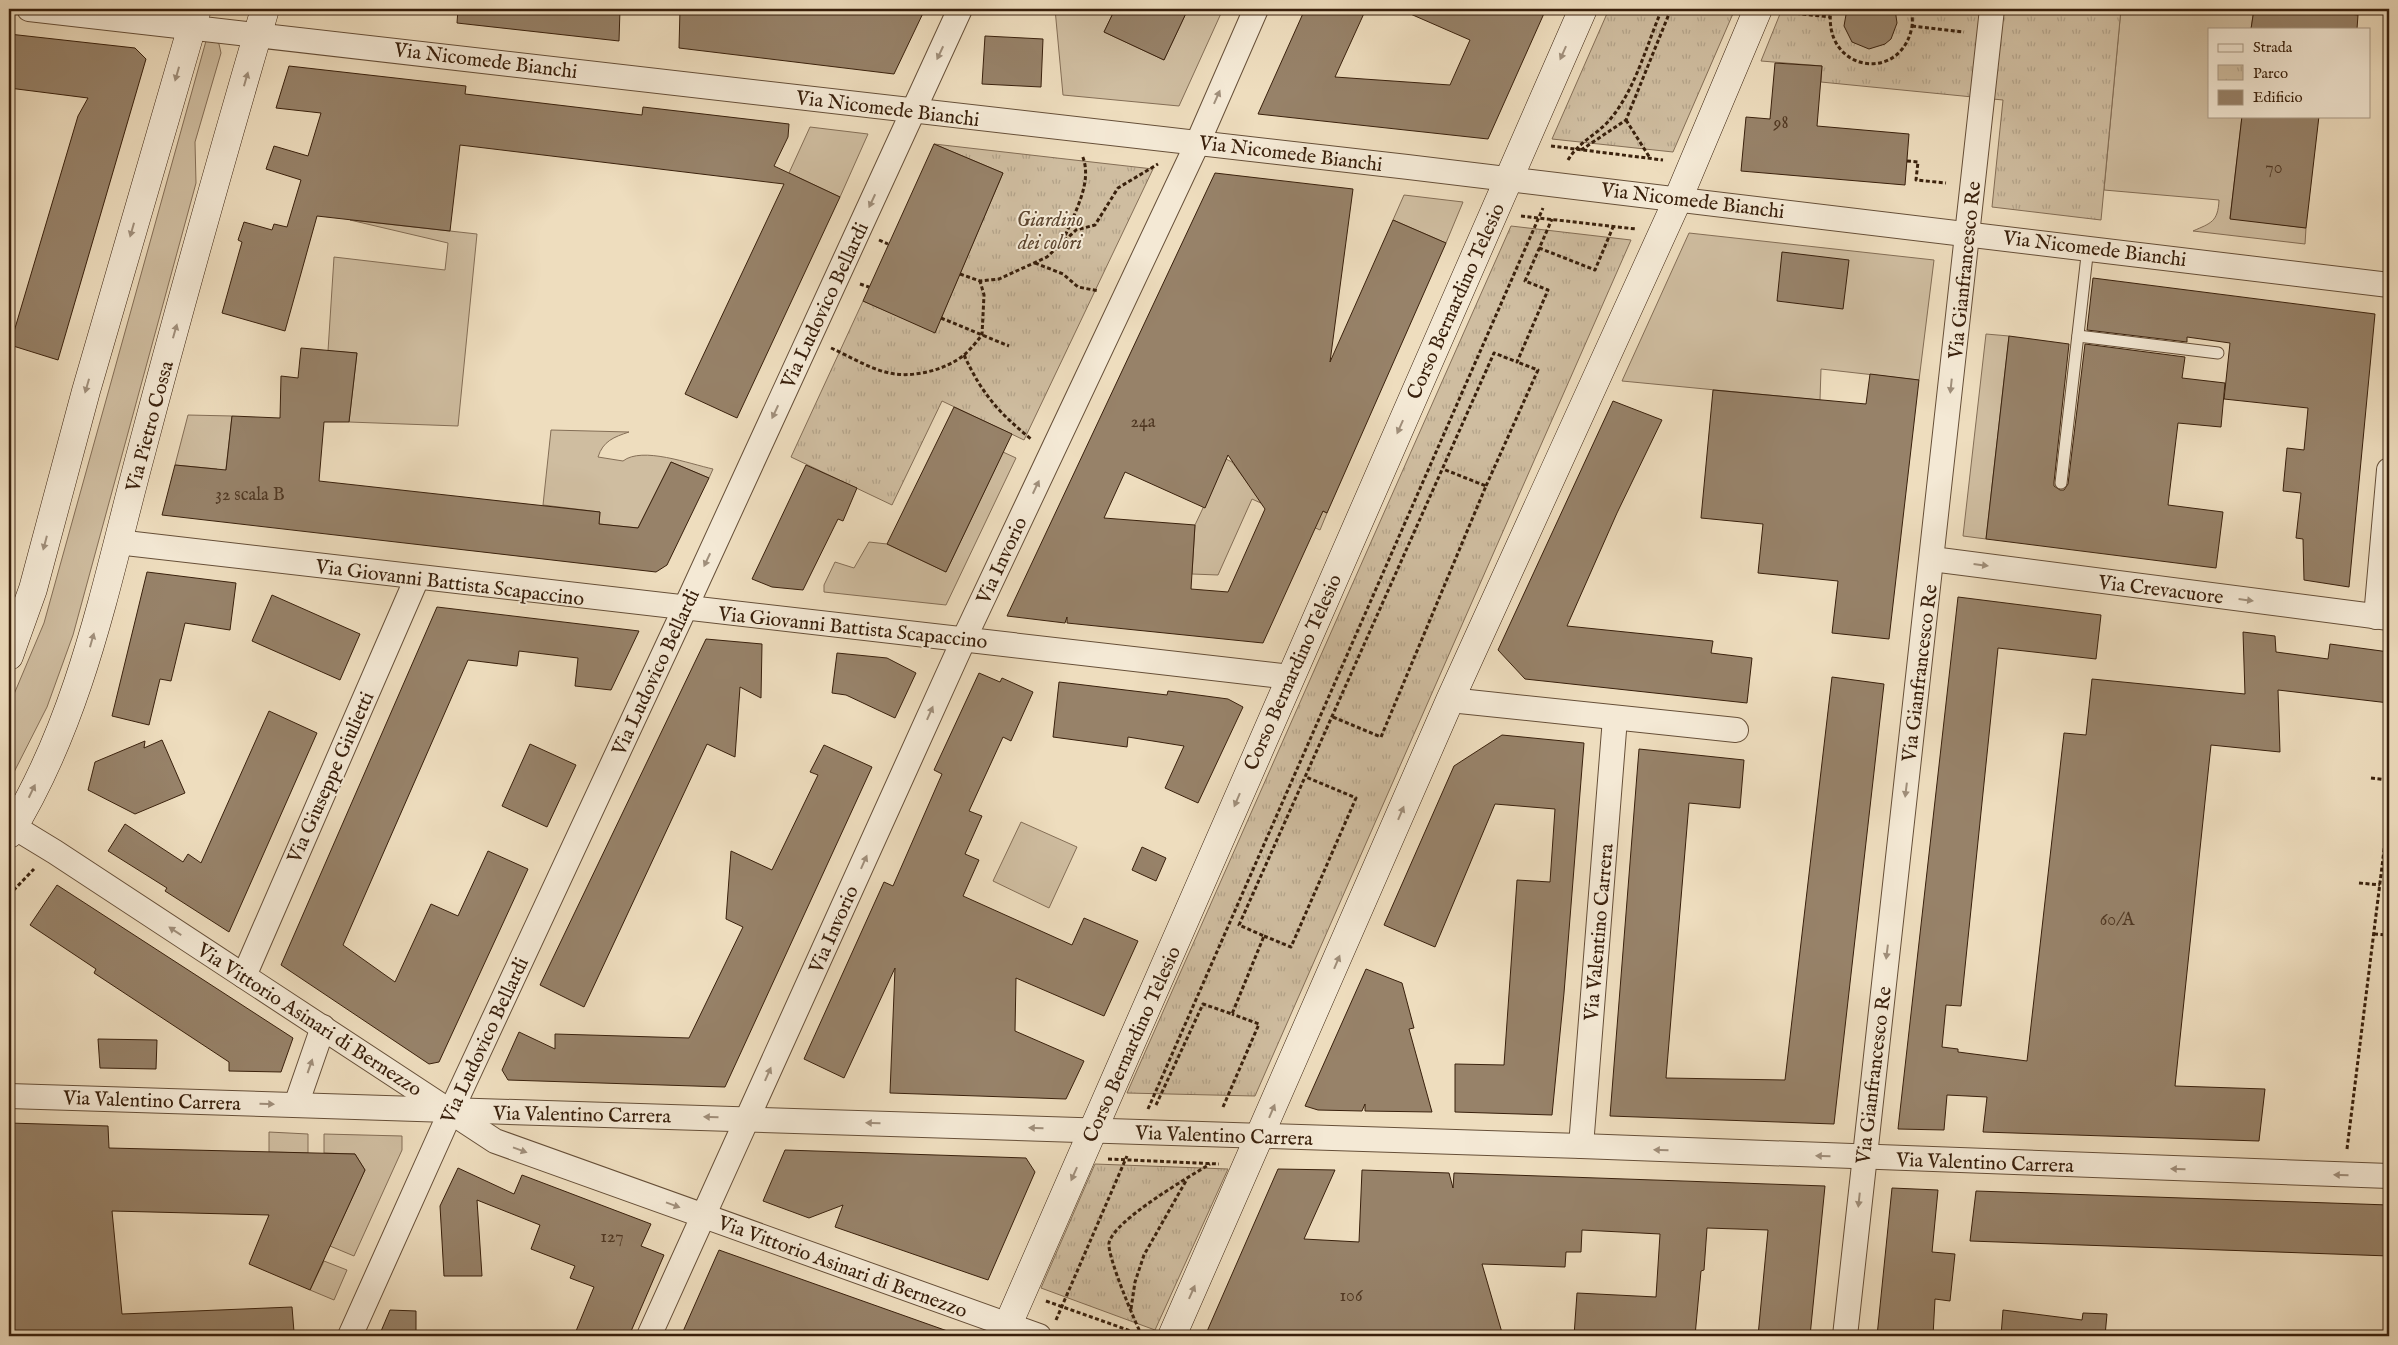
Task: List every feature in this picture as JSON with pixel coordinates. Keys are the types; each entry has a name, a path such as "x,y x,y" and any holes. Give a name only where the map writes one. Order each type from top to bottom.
{"street":[{"path":"9,656 33,589 86,392 194,18 29,9"},
{"name":"Via Pietro Cossa","path":"10,828 63,726 79,686 117,542 265,9"},
{"name":"Via Ludovico Bellardi","path":"350,1336 451,1111 685,609 960,9"},
{"name":"Via Invorio","path":"748,1118 964,639 1186,168 1256,9"},
{"name":"Corso Bernardino Telesio","path":"1005,1330 1583,9"},
{"name":"Via Gianfrancesco Re","path":"1845,1336 1992,9"},
{"path":"1172,1336 1261,1137 1450,700 1678,199 1768,10"},
{"name":"Via Nicomede Bianchi","path":"194,18 258,35 1509,178 2389,285"},
{"path":"2383,618 2389,470"},
{"name":"Via Giovanni Battista Scapaccino","path":"117,542 685,609 1290,677"},
{"name":"Via Crevacuore","path":"1932,559 2383,618"},
{"name":"Via Giuseppe Giulietti","path":"244,976 417,578"},
{"path":"1450,700 1736,730"},
{"name":"Via Valentino Carrera","path":"1581,1146 1615,718"},
{"name":"Via Vittorio Asinari di Bernezzo","path":"10,828 244,976 495,1141 703,1216 1005,1330 1047,1329"},
{"path":"296,1105 323,1027"},
{"name":"Via Valentino Carrera","path":"9,1096 451,1111 748,1118 1261,1137 1581,1146 2389,1176"},
{"path":"703,1216 748,1118"},
{"name":"Via Vittorio Asinari di Bernezzo","path":"649,1336 703,1216"}],"lane":[{"path":"2061,483 2088,247"},
{"path":"2078,336 2218,353"}],"path":[{"path":"1047,1329 1062,1307 1137,1132 1554,184 1574,150 1611,118 1630,86 1662,9"},
{"path":"1581,150 1626,120 1671,9"},
{"path":"1831,9 1831,36 1838,48 1849,57 1862,62 1876,63 1889,60 1901,51 1909,40 1912,26 1910,9"},
{"path":"1768,10 1791,11 1830,17"},
{"path":"1912,26 1989,34"},
{"path":"1626,120 1650,158"},
{"path":"1063,241 1086,182 1085,161 1071,128"},
{"path":"1551,146 1663,160"},
{"path":"1907,161 1918,162 1916,180 1946,183"},
{"path":"960,274 980,281 999,279 1035,263 1047,257 1076,230 1095,225 1118,188 1149,168 1158,164 1186,168"},
{"path":"1518,215 1636,229"},
{"path":"1517,362 1548,290 1525,281 1552,219"},
{"path":"1540,248 1595,270 1612,227"},
{"path":"1035,263 1063,274 1078,287 1096,290 1122,302"},
{"path":"809,338 871,367 895,374 920,374 943,366 964,355 982,335 984,295 980,281"},
{"path":"941,318 1009,346"},
{"path":"1306,777 1356,798 1291,947 1239,925 1494,353 1538,370 1486,486 1381,737 1333,717"},
{"path":"964,355 978,386 994,406 1050,455"},
{"path":"1443,469 1486,486"},
{"path":"2372,778 2389,780"},
{"path":"2343,1175 2389,810"},
{"path":"9,895 39,863"},
{"path":"2359,883 2380,885"},
{"path":"2374,934 2389,935"},
{"path":"1232,1014 1264,936"},
{"path":"1156,1106 1203,1004 1259,1024 1223,1107"},
{"path":"1100,1159 1220,1164"},
{"path":"1039,1298 1142,1336 1108,1246 1111,1238 1132,1216 1210,1164"},
{"path":"1131,1310 1135,1282 1144,1255 1187,1178"}],"green space":[{"path":"1055,9 1115,9 1104,32 1164,60 1188,9 1223,9 1179,106 1063,95"},
{"path":"1609,9 1735,9 1673,152 1552,139"},
{"path":"1782,9 2121,9 2101,220 1992,207 2003,100 1821,82 1822,66 1761,61"},
{"path":"2121,9 2254,9 2251,28 2208,28 2208,118 2242,118 2230,218 2306,228 2305,244 2193,231 2212,221 2217,213 2219,200 2104,190"},
{"path":"214,40 219,44 221,53 195,142 196,183 73,635 47,707 9,782 9,706 44,623 206,41"},
{"path":"810,127 868,134 840,197 789,173"},
{"name":"Giardino dei colori","path":"934,144 1153,169 1024,440 942,401 892,505 791,457 863,301 935,332 1003,173"},
{"path":"1404,195 1463,202 1446,243 1393,220"},
{"path":"350,220 477,234 458,426 349,422 357,353 328,351 334,257 445,270 448,243"},
{"path":"1511,226 1631,240 1255,1096 1127,1093"},
{"path":"1689,233 1934,260 1919,380 1821,369 1820,400 1622,381"},
{"path":"1986,334 2009,336 1986,539 1963,536"},
{"path":"188,415 232,416 220,521 217,469 175,465"},
{"path":"551,430 629,432 606,443 598,457 623,461 642,455 654,456 713,469 709,478 671,462 638,528 599,524 600,512 543,505"},
{"path":"1003,452 1016,458 946,605 824,592 824,585 835,562 854,568 869,542 887,544 946,572"},
{"path":"1226,459 1232,462 1255,493 1274,489 1327,513 1320,530 1252,499 1218,575 1192,574 1195,525"},
{"path":"1021,822 1077,847 1049,908 993,881"},
{"path":"269,1132 308,1134 308,1153 269,1152"},
{"path":"324,1134 402,1136 402,1150 354,1256 330,1246 365,1170 355,1154 324,1153"},
{"path":"1095,1164 1228,1169 1155,1330 1041,1288"},
{"path":"324,1261 347,1270 334,1300 310,1290"}],"building":[{"path":"458,9 620,9 619,41 457,23"},
{"path":"680,9 826,9 862,12 864,9 925,9 894,74 679,48"},
{"path":"1115,9 1188,9 1164,60 1104,32"},
{"path":"1305,9 1366,9 1335,77 1450,85 1470,40 1399,9 1546,9 1488,139 1258,114"},
{"path":"1847,9 1895,9 1897,23 1891,39 1885,44 1869,49 1852,42 1844,26"},
{"path":"2254,9 2305,9 2358,15 2357,28 2251,28"},
{"path":"9,34 135,48 146,59 58,360 10,345 78,116 88,98 9,88"},
{"path":"985,36 1043,39 1041,87 982,84"},
{"path":"1775,63 1822,66 1817,126 1909,134 1905,185 1741,171 1746,117 1770,119"},
{"path":"289,66 466,86 465,94 642,115 643,107 789,124 788,137 774,166 840,197 737,418 685,394 784,184 460,145 450,231 317,216 285,331 222,313 242,242 238,240 244,222 272,230 274,224 287,227 301,180 266,169 274,146 308,156 321,113 276,108"},
{"path":"2242,118 2319,118 2306,228 2230,219"},
{"path":"934,144 1003,173 935,333 863,301"},
{"path":"1215,173 1353,189 1330,362 1393,220 1446,243 1327,513 1323,511 1263,643 1067,623 1067,617 1065,623 1007,616","holes":["1228,455 1265,509 1228,592 1191,589 1195,525 1104,518 1125,472 1205,508"]},
{"path":"1782,252 1849,260 1843,309 1777,301"},
{"path":"2093,278 2375,314 2349,587 2304,580 2303,539 2296,538 2301,493 2283,491 2287,448 2304,450 2308,408 2224,399 2230,343 2187,337 2187,342 2087,330"},
{"path":"2009,336 2069,344 2054,482 2054,486 2060,490 2064,490 2068,484 2085,344 2185,357 2182,378 2225,383 2221,427 2178,423 2168,505 2223,512 2216,568 1986,539"},
{"path":"301,348 357,353 349,422 324,422 319,481 600,512 599,524 638,528 671,462 709,478 667,565 656,572 162,515 175,465 226,470 232,416 280,418 281,376 298,378"},
{"path":"1870,374 1919,380 1889,639 1832,633 1838,581 1758,573 1763,524 1701,518 1713,390 1866,404"},
{"path":"1613,401 1662,420 1617,513 1567,626 1713,641 1711,653 1752,658 1747,703 1525,679 1498,650"},
{"path":"954,407 1012,434 946,572 887,544"},
{"path":"806,465 857,488 843,521 838,519 803,590 772,587 752,579"},
{"path":"147,572 236,583 230,630 185,623 171,681 160,679 149,725 112,716"},
{"path":"272,595 360,634 340,680 252,641"},
{"path":"1958,597 2101,615 2096,659 1998,648 1961,1006 1946,1005 1942,1047 1958,1049 1958,1052 2027,1061 2064,733 2086,735 2092,679 2245,694 2243,632 2275,636 2276,652 2328,659 2330,644 2389,652 2389,703 2278,690 2280,752 2211,745 2175,1086 2265,1089 2259,1141 1983,1132 1987,1097 1947,1095 1944,1130 1898,1129"},
{"path":"437,607 639,631 611,690 575,686 578,658 519,651 517,666 468,660 343,945 395,982 431,904 458,916 488,851 528,869 439,1062 429,1064 281,965"},
{"path":"706,639 762,644 761,698 740,687 735,757 707,744 584,1007 540,985"},
{"path":"837,653 887,658 916,673 895,718 846,695 832,693"},
{"path":"979,673 1000,682 1002,678 1033,692 1011,741 1003,737 969,811 982,816 965,854 979,860 963,896 1072,945 1084,918 1138,941 1104,1016 1016,978 1015,1031 1084,1061 1066,1099 890,1093 895,968 844,1078 804,1059 884,882 893,886 942,774 934,770"},
{"path":"1832,677 1884,684 1834,1124 1610,1116 1639,749 1744,760 1740,808 1689,803 1666,1078 1785,1080"},
{"path":"1059,682 1167,695 1168,691 1228,699 1243,707 1198,803 1165,788 1184,746 1128,737 1127,747 1053,737"},
{"path":"269,711 317,733 229,932 165,891 167,888 108,851 125,824 183,862 188,854 201,863"},
{"path":"1502,735 1584,743 1552,1115 1455,1112 1455,1064 1504,1065 1517,880 1550,882 1555,809 1495,804 1435,947 1384,925 1454,766"},
{"path":"162,740 185,793 135,814 88,790 95,762 145,741 144,748"},
{"path":"530,744 576,765 547,827 502,806"},
{"path":"824,745 872,767 725,1087 508,1080 502,1070 519,1032 555,1049 555,1034 689,1038 743,927 726,919 731,851 772,870 818,775 810,772"},
{"path":"1142,847 1166,858 1156,881 1132,870"},
{"path":"57,885 293,1038 281,1072 229,1071 229,1062 94,973 96,969 30,925"},
{"path":"1366,969 1402,983 1414,1028 1409,1029 1432,1112 1365,1111 1365,1104 1362,1111 1318,1110 1305,1106"},
{"path":"98,1039 157,1040 156,1069 100,1068"},
{"path":"9,1123 108,1126 109,1148 355,1154 365,1170 310,1290 249,1264 269,1215 112,1211 122,1314 292,1307 294,1332 200,1336 9,1336"},
{"path":"785,1150 1026,1158 1035,1172 988,1280 835,1227 843,1205 809,1218 763,1201"},
{"path":"458,1168 514,1194 522,1175 651,1224 641,1246 664,1255 629,1336 574,1336 594,1287 570,1278 575,1266 531,1249 540,1225 477,1200 482,1276 444,1276 440,1206"},
{"path":"1278,1169 1335,1170 1304,1239 1359,1242 1362,1170 1449,1173 1453,1188 1454,1173 1825,1186 1810,1336 1758,1336 1768,1230 1707,1228 1704,1270 1701,1271 1695,1336 1574,1336 1577,1293 1656,1297 1660,1234 1582,1230 1581,1252 1566,1252 1565,1267 1482,1264 1503,1336 1205,1336"},
{"path":"1892,1188 1938,1190 1932,1252 1955,1254 1950,1301 1935,1299 1933,1336 1877,1336"},
{"path":"1976,1191 2389,1205 2389,1256 1970,1241"},
{"path":"719,1250 953,1333 953,1336 681,1336"},
{"path":"390,1310 416,1311 416,1336 379,1336"},
{"path":"2003,1310 2082,1320 2083,1313 2107,1314 2105,1336 2001,1336"}]}
